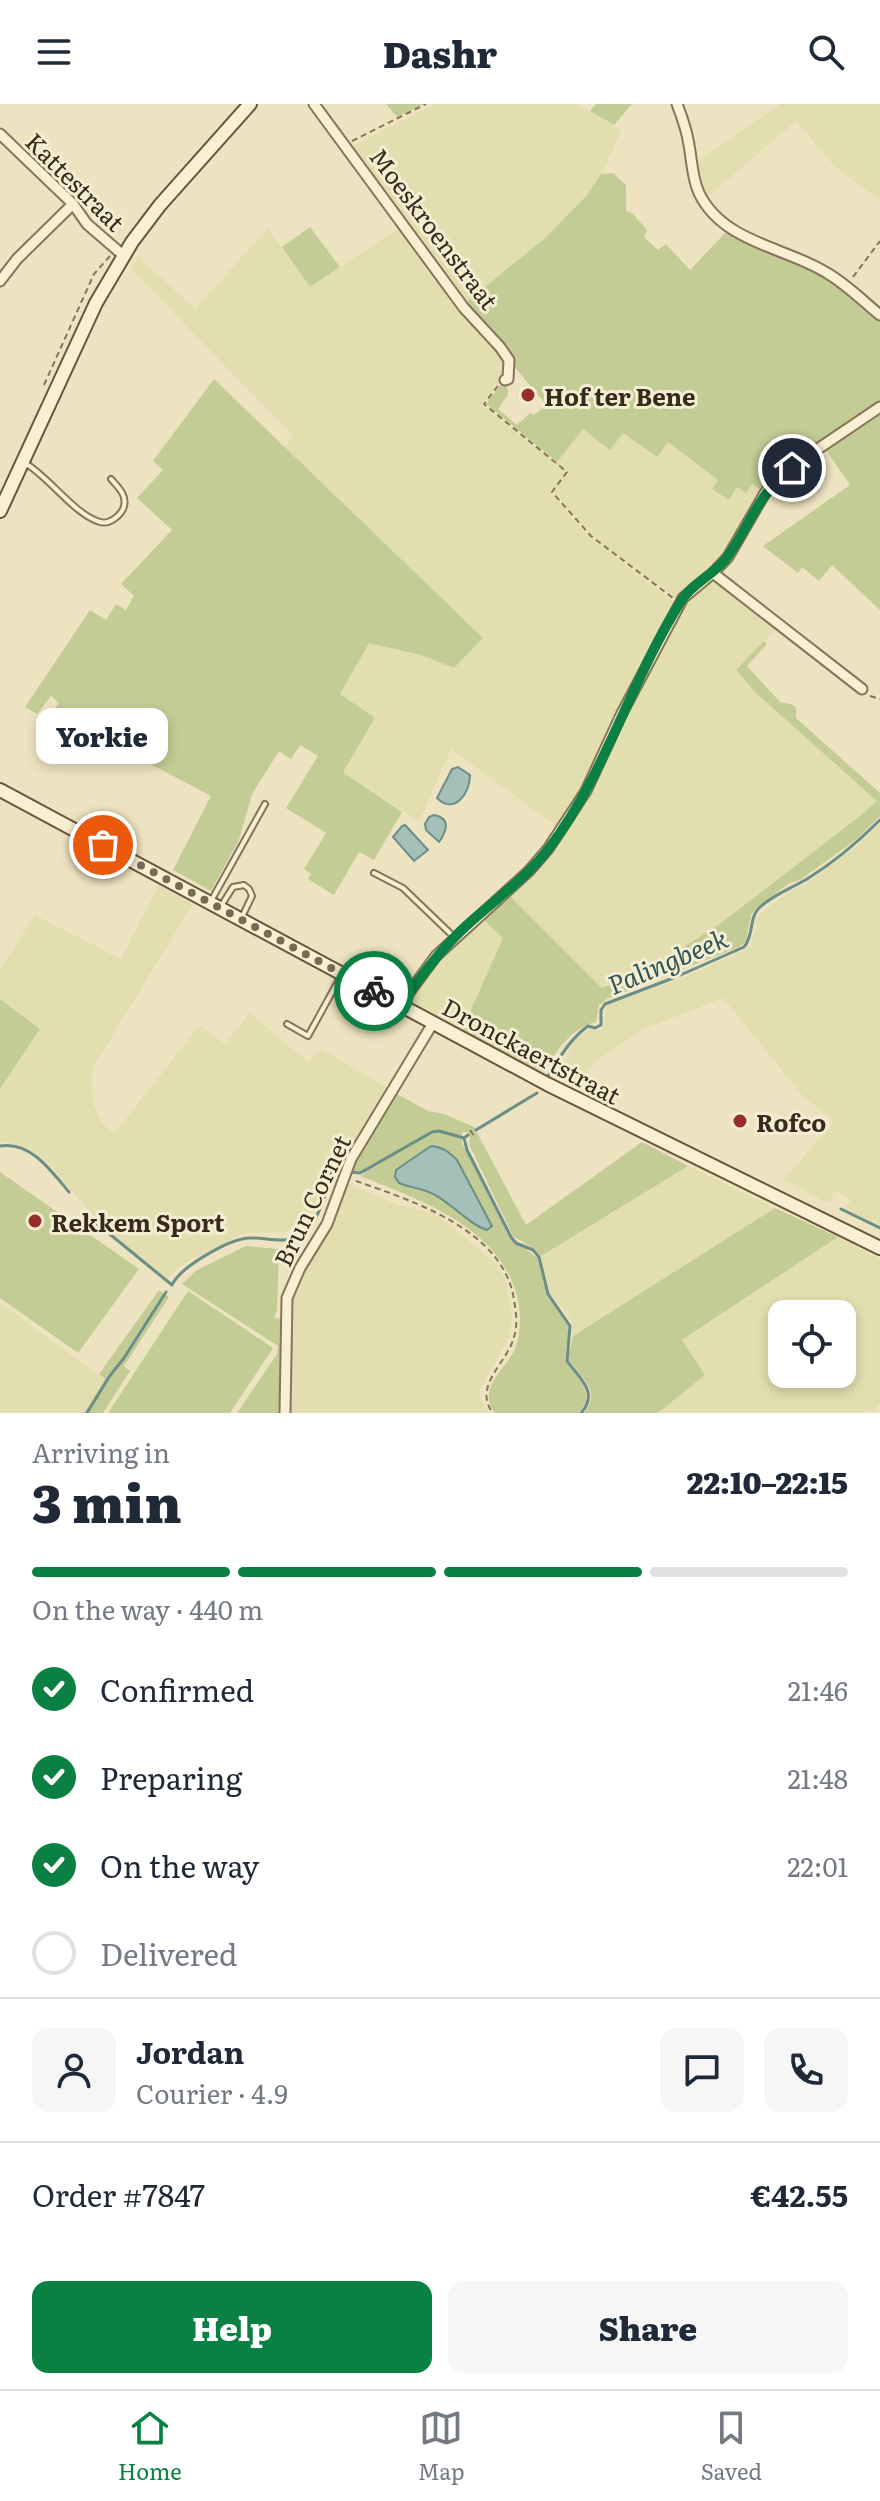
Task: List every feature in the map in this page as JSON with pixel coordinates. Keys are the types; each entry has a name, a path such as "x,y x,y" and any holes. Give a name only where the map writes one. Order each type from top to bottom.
{"main road":[{"path":"0,511 96,303 124,256 160,205 250,104"},
{"name":"Dronckaertstraat","path":"0,790 561,1091 880,1248"}],"street":[{"name":"Moeskroenstraat","path":"314,104 464,308 509,360 510,371 505,380"},
{"path":"677,104 688,141 693,176 700,195 716,215 752,240 828,273 880,315"},
{"name":"Kattestraat","path":"0,134 73,204 87,224 124,256"},
{"path":"0,281 17,259 73,204"},
{"path":"400,1005 454,937 529,871 548,849 586,791 622,713 680,603 728,557 765,493 777,479 880,407"},
{"path":"713,573 862,689"},
{"name":"Brun Cornet","path":"285,1413 287,1298 300,1268 327,1224 351,1159 433,1023"}],"lane":[{"path":"23,462 98,522 105,523 116,518 125,505 124,496 111,479"},
{"path":"215,906 265,804"},
{"path":"374,873 403,888 454,937"},
{"path":"215,906 233,887 244,885 252,896 241,919"},
{"path":"287,1024 308,1036 342,974"}],"path":[{"path":"346,145 426,104"},
{"path":"845,288 880,241"},
{"path":"505,380 484,404 567,472 552,492 591,536 680,603"},
{"path":"470,1130 474,1136"},
{"path":"343,1177 437,1212 468,1232 491,1252 506,1272 517,1322 510,1349 487,1385 485,1394 493,1413"}],"shaded area":[{"path":"435,104 578,104 621,130 599,180 588,194 544,239 464,304 351,147"},
{"path":"780,104 880,104 880,200 835,167 796,121 706,198 696,162"},
{"path":"401,227 506,363 506,374 483,403 484,406 555,464 583,429 623,433 656,457 668,442 719,480 729,500 737,487 751,484 763,491 729,549 714,567 677,599 592,537 550,491 587,534 675,603 560,829 451,749 419,822 343,772 375,718 340,694 369,643 421,655 453,668 483,638 284,447 293,436 131,269 138,256 195,309 268,228 310,287"},
{"path":"715,580 776,628 737,671 757,694 877,800 861,816 721,923 649,969 602,988 509,895 543,863 565,834 587,799 685,602"},
{"path":"880,823 880,1225 844,1209 851,1200 836,1190 828,1203 783,1180 834,1122 802,1095 723,998 642,1030 597,1060 576,1088 555,1076 576,1038 590,1029 600,1030 604,1027 608,1004 682,978 743,951 751,945 761,913 861,843"},
{"path":"159,885 193,904 95,1064 91,1079 94,1106 103,1124 114,1134 200,1025 225,1044 250,1013 308,1062 321,1049 392,1090 345,1165 341,1160 330,1171 309,1216 301,1226 283,1232 243,1233 213,1251 193,1258 168,1280 100,1223 32,1149 0,1143 0,1089 40,1029 0,999 0,969 35,915 121,959"},
{"path":"481,917 504,938 462,1030 409,1000 436,960"},
{"path":"688,1166 775,1208 573,1336 569,1317 550,1294 541,1256"},
{"path":"347,1183 398,1205 430,1212 498,1265 506,1281 512,1318 509,1337 479,1391 490,1413 288,1413 291,1302 297,1284 327,1234"},
{"path":"838,1237 880,1259 880,1403 873,1413 864,1410 861,1413 658,1413 705,1375 682,1341"},
{"path":"0,1303 105,1379 84,1413 0,1413"}],"green space":[{"path":"386,104 424,104 397,117"},
{"path":"596,104 632,104 614,125 590,111"},
{"path":"613,173 626,185 626,211 632,213 647,230 644,237 658,250 666,244 690,270 727,231 825,277 880,319 880,402 803,453 763,491 752,484 746,493 737,487 729,500 712,489 718,480 668,442 657,457 623,433 610,450 583,429 557,462 486,404 502,383 508,389 508,395 498,409 517,425 530,413 534,415 546,405 464,304 544,239 588,194 601,174"},
{"path":"310,227 340,267 310,287 282,247"},
{"path":"214,379 483,638 454,668 421,655 369,643 340,694 375,718 343,772 402,812 374,860 359,852 334,895 308,879 311,874 304,869 326,833 286,808 318,756 300,745 291,759 279,751 252,794 239,840 211,891 173,870 211,796 105,740 97,750 46,721 59,703 51,696 37,714 25,707 90,610 106,620 116,604 126,610 134,596 121,584 172,530 137,498 163,470 153,461"},
{"path":"880,411 880,610 832,565 819,581 802,567 798,573 763,546 850,485 824,447"},
{"path":"764,641 767,644 747,666 780,702 796,707 796,718 880,793 880,816 858,838 757,907 751,915 746,941 739,947 607,999 599,1005 596,1022 572,1035 544,1073 462,1030 503,938 481,917 509,895 602,988 649,969 721,923 877,801 757,694 736,670"},
{"path":"0,999 40,1029 0,1089"},
{"path":"397,1094 428,1111 444,1114 474,1127 526,1225 642,1142 688,1166 541,1256 513,1236 469,1144 470,1138 467,1132 462,1132 462,1143 510,1238 538,1258 547,1295 569,1326 565,1361 586,1393 584,1406 578,1413 495,1413 490,1404 490,1388 515,1349 519,1333 519,1306 511,1280 498,1257 480,1238 435,1208 360,1176 366,1173 350,1170 355,1157","holes":["405,1162 487,1230 435,1195 407,1187"]},
{"name":"Rekkem Sport","path":"0,1172 139,1269 78,1353 0,1298"},
{"path":"775,1208 838,1237 682,1340 705,1375 658,1413 584,1413 591,1398 590,1391 584,1378 568,1360 573,1336"},
{"path":"246,1246 279,1249 277,1310 274,1318 283,1319 281,1413 237,1413 277,1354 278,1346 182,1284 197,1270"},
{"path":"159,1290 169,1297 124,1366 130,1371 103,1413 84,1413 105,1379 99,1374"},
{"path":"188,1291 273,1348 230,1413 108,1413"}],"water":[{"path":"458,767 470,775 467,789 455,803 443,803 437,798 452,769"},
{"path":"434,815 443,819 446,826 439,842 426,830 425,824"},
{"path":"405,825 428,850 414,861 393,837"},
{"path":"431,1146 446,1150 457,1160 492,1226 487,1230 435,1195 399,1183 395,1177 396,1170"}],"waterway":[{"name":"Palingbeek","path":"548,1076 576,1037 588,1026 595,1028 601,1025 601,1010 605,1004 744,947 759,908 826,866 880,820"},
{"name":"Palingbeek","path":"476,1130 537,1093"},
{"name":"Palingbeek","path":"350,1172 360,1173 432,1132 464,1138 468,1135"},
{"path":"464,1138 467,1150 511,1237 539,1257 548,1294 570,1326 567,1361 588,1392 581,1413"},
{"path":"0,1146 21,1148 31,1153 69,1192"},
{"name":"Palingbeek","path":"90,1218 172,1285 195,1262 230,1243 249,1238 291,1239 303,1233 318,1213 332,1172 341,1170"},
{"path":"841,1209 880,1228"},
{"name":"Palingbeek","path":"87,1413 166,1292"}],"way so far":[{"path":"103,845 374,991"}],"place":[{"name":"Hof ter Bene","path":"528,395"},
{"name":"Yorkie","path":"103,845"},
{"name":"Rofco","path":"740,1121"},
{"name":"Rekkem Sport","path":"35,1221"}],"route":[{"path":"374,991 400,1005 436,956 529,871 548,849 586,791 622,713 683,598 728,557 765,493 792,468"}]}
